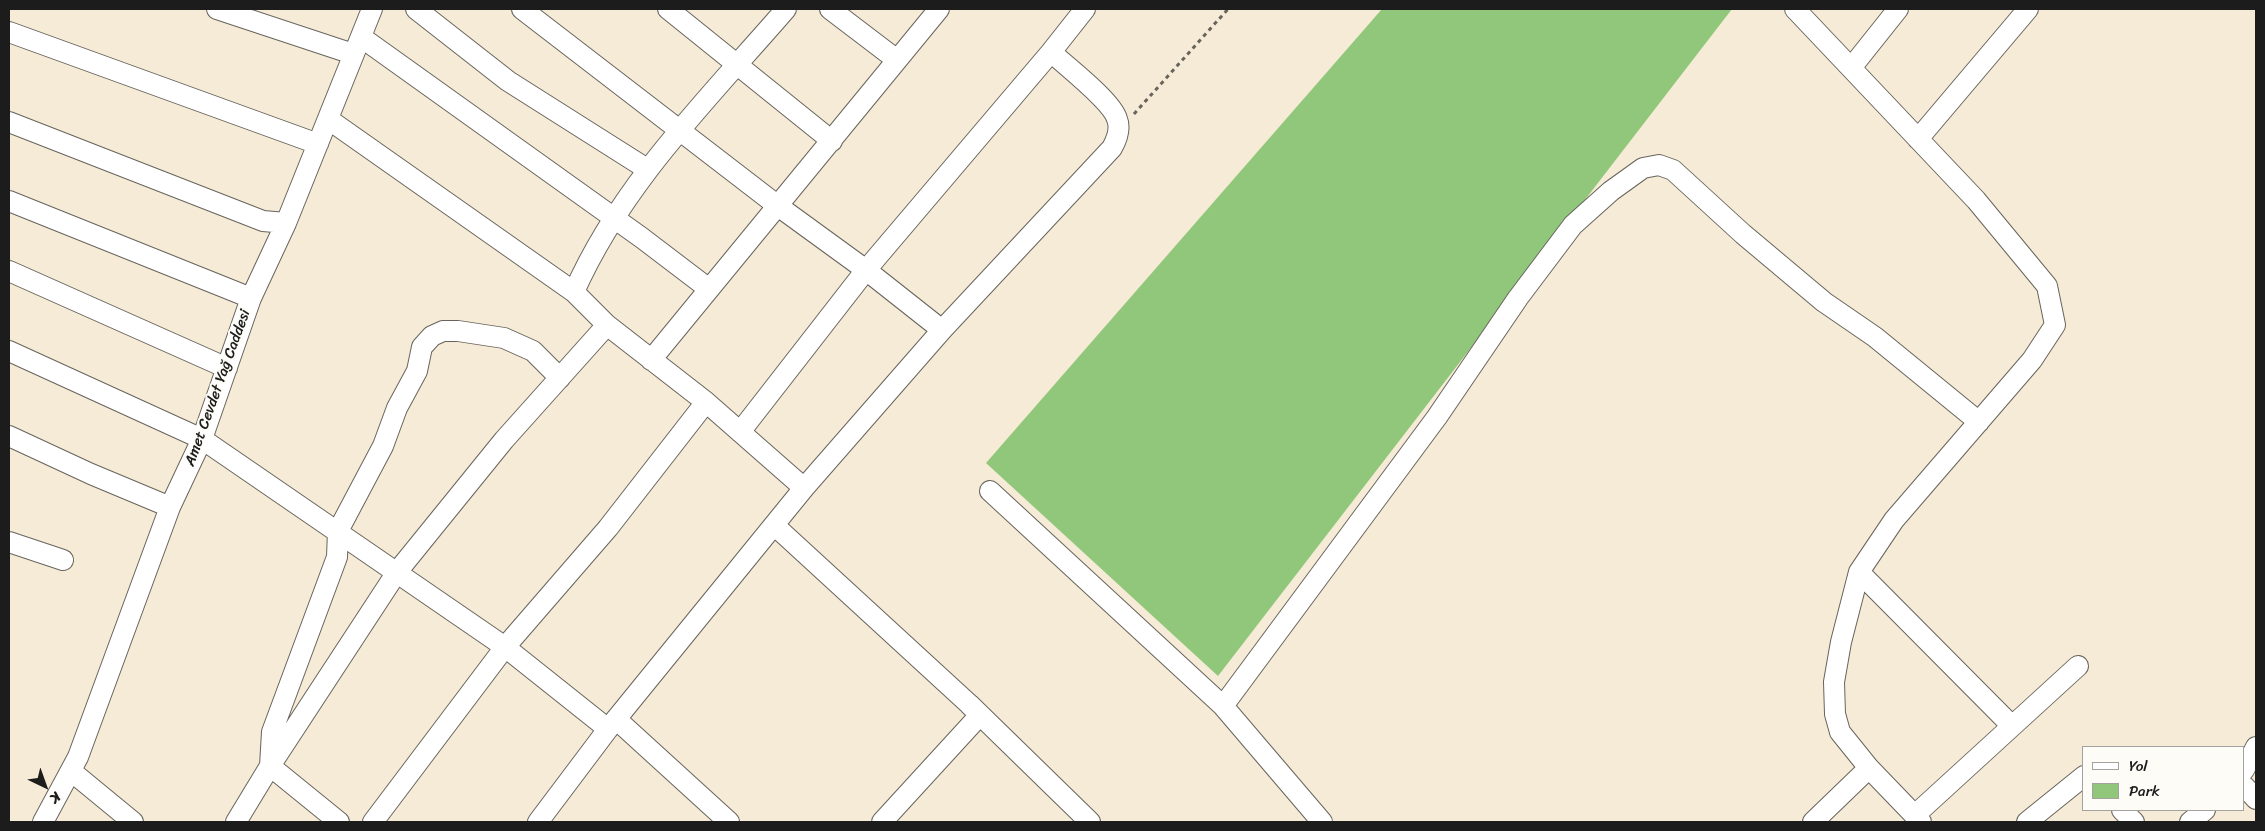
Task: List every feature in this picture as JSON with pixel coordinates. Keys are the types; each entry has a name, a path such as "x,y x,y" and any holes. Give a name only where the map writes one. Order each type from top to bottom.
{"street":[{"path":"217,9 357,45 613,218 709,289"},
{"name":"Amet Cevdet Yağ Caddesi","path":"49,820 78,757 170,507 202,439 251,298 286,223 372,9"},
{"path":"416,9 508,82 647,169"},
{"path":"522,9 778,206 866,270 942,330"},
{"path":"668,9 832,141"},
{"path":"574,292 613,218 647,169 786,9"},
{"path":"830,9 897,60"},
{"path":"651,360 939,9"},
{"path":"740,432 866,270 1051,52 1085,9"},
{"path":"1795,9 1976,200 2047,286 2054,324 2032,360 1894,520 1859,572 1841,642 1834,682 1835,714 1840,732 1869,768 1918,819 2012,726 2078,666"},
{"path":"1851,68 1898,9"},
{"path":"1918,139 2028,9"},
{"path":"9,32 318,144"},
{"path":"538,822 612,724 804,488 942,330 1116,142 1119,127 1118,119 1109,105 1051,52"},
{"path":"328,119 574,292 607,325 706,402 804,488"},
{"path":"9,122 263,221 286,223"},
{"path":"1223,706 1437,417 1518,298 1573,225 1611,191 1643,168 1659,165 1673,170 1743,234 1824,302 1875,337 1979,422"},
{"path":"9,201 251,298"},
{"path":"9,271 227,368"},
{"path":"236,822 270,766 397,572 504,440 607,325"},
{"path":"270,766 272,732 337,557 338,531 383,446 397,408 417,371 422,347 432,336 443,331 458,331 504,338 533,351 560,378"},
{"path":"9,351 202,439 505,646 612,724 729,822"},
{"path":"373,822 505,646 608,528 706,402"},
{"path":"9,436 91,474 170,507"},
{"path":"990,491 1223,706 1322,822"},
{"path":"774,525 980,715 1083,820"},
{"path":"9,542 62,560"},
{"path":"1859,572 2012,726"},
{"path":"882,822 980,715"},
{"path":"2245,768 2256,747"},
{"path":"270,766 339,822"},
{"path":"1812,822 1869,768"},
{"path":"70,771 133,822"},
{"path":"2027,822 2082,778"},
{"path":"2245,787 2256,799"},
{"path":"2190,822 2203,811"}],"path":[{"path":"1119,127 1133,115 1228,9"}],"green space":[{"path":"1382,9 1732,9 1218,676 986,463"}]}
